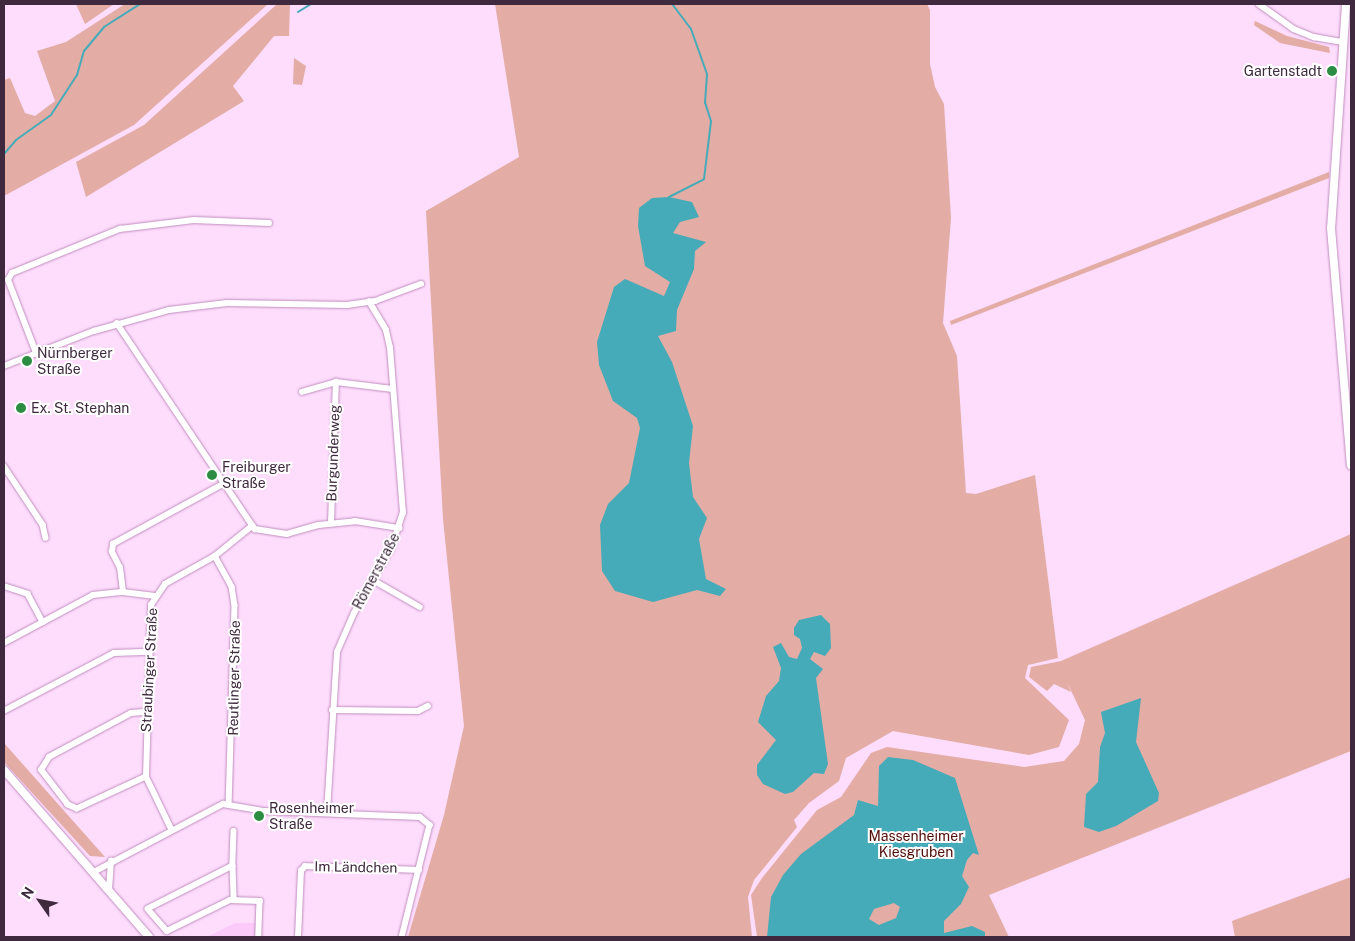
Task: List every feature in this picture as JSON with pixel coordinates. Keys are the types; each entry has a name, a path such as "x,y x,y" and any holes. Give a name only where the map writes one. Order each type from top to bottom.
{"street":[{"path":"1259,4 1294,29 1314,37 1344,42"},
{"path":"1346,4 1331,228 1351,465"},
{"path":"36,353 8,280 12,273 120,229 193,220 269,223"},
{"path":"4,366 117,323 193,306 369,302 421,284"},
{"name":"Römerstraße","path":"327,812 332,710 340,641 399,528 404,494 394,389 386,330 369,302"},
{"path":"117,323 252,526 265,533 287,534 331,523 364,522 399,528"},
{"path":"302,392 336,382 394,389"},
{"name":"Burgunderweg","path":"331,523 336,382"},
{"path":"4,466 43,525 46,538"},
{"path":"123,592 120,568 112,552 114,544 225,483"},
{"name":"Straubinger Straße","path":"171,829 146,777 146,712 149,652 155,596 165,584 215,556 252,526"},
{"name":"Reutlinger Straße","path":"215,556 232,586 236,605 229,804"},
{"path":"373,580 420,607"},
{"path":"4,586 28,594 43,622"},
{"path":"4,643 93,595 123,592 155,596"},
{"path":"4,712 114,653 149,652"},
{"path":"332,710 418,711 428,706"},
{"path":"146,712 131,713 49,757 40,770 68,805 77,809 146,777"},
{"path":"4,770 149,937"},
{"path":"94,872 212,807 229,804 264,810 416,817 430,822 402,937"},
{"path":"234,831 234,899"},
{"path":"109,890 111,861"},
{"path":"233,866 148,908 170,931 234,899 260,901 259,937"},
{"name":"Im Ländchen","path":"298,937 301,871 305,866 419,870"}],"shaded area":[{"path":"235,923 256,923 255,937 207,937"}],"green space":[{"path":"76,4 114,4 85,24"},
{"path":"125,4 268,4 134,125 4,196 4,80 10,78 25,113 35,116 55,101 37,51 66,42"},
{"path":"290,4 289,36 274,36 233,86 244,101 86,197 76,162 144,125 276,5"},
{"path":"495,4 927,4 930,10 930,64 935,87 944,104 951,218 943,323 957,356 966,493 976,494 1035,475 1058,658 1028,665 1025,678 1069,720 1059,747 1029,755 893,731 846,758 839,781 809,803 794,820 797,827 754,880 748,897 752,937 408,937 444,815 464,726 443,519 426,211 519,157"},
{"path":"1255,21 1287,36 1329,47 1330,53 1280,43 1254,25"},
{"path":"294,58 306,66 302,85 293,84"},
{"path":"1329,172 1329,178 951,325 950,321"},
{"name":"Massenheimer Kiesgruben","path":"1351,534 1351,751 989,895 1009,937 757,937 751,895 762,878 817,810 841,797 871,753 887,747 1024,767 1064,761 1079,744 1085,720 1067,682 1071,692 1054,684 1047,691 1029,677 1031,667 1061,661"},
{"path":"4,743 105,857 90,856 4,762"},
{"path":"1351,877 1351,937 1235,937 1232,921"}],"water":[{"path":"669,197 692,202 699,217 680,222 673,233 706,242 695,251 694,269 677,310 676,331 658,336 672,362 693,426 689,463 693,497 707,518 699,539 706,579 726,589 720,596 697,590 653,602 615,591 602,571 600,525 608,504 629,483 640,428 637,418 613,401 599,365 597,342 614,287 625,279 664,296 670,282 645,266 638,226 639,208 652,198"},
{"path":"821,615 830,624 831,648 825,656 814,652 810,659 823,669 816,678 828,764 824,774 814,773 793,792 785,794 763,784 757,775 757,765 776,740 758,722 766,696 779,681 781,668 773,647 781,643 789,657 797,659 802,648 800,639 794,635 794,628 799,620"},
{"path":"1141,698 1136,742 1159,793 1158,801 1116,826 1099,832 1084,827 1086,794 1098,782 1100,747 1105,733 1101,712"},
{"path":"888,757 913,760 955,778 979,855 973,853 967,860 962,876 969,887 961,904 944,921 944,933 972,926 985,932 985,937 767,937 771,897 783,875 801,854 854,815 858,800 878,806 879,766","holes":["894,903 900,907 896,918 879,925 869,919 874,909"]}],"waterway":[{"path":"4,154 16,140 51,115 77,75 84,51 104,27 140,4"},
{"path":"298,12 311,4"},
{"path":"669,197 704,179 711,121 705,103 707,74 691,29 672,4"}],"place":[{"name":"Gartenstadt","path":"1332,71"},
{"name":"Nürnberger Straße","path":"27,361"},
{"name":"Ex. St. Stephan","path":"21,408"},
{"name":"Freiburger Straße","path":"212,475"},
{"name":"Rosenheimer Straße","path":"259,816"}]}
